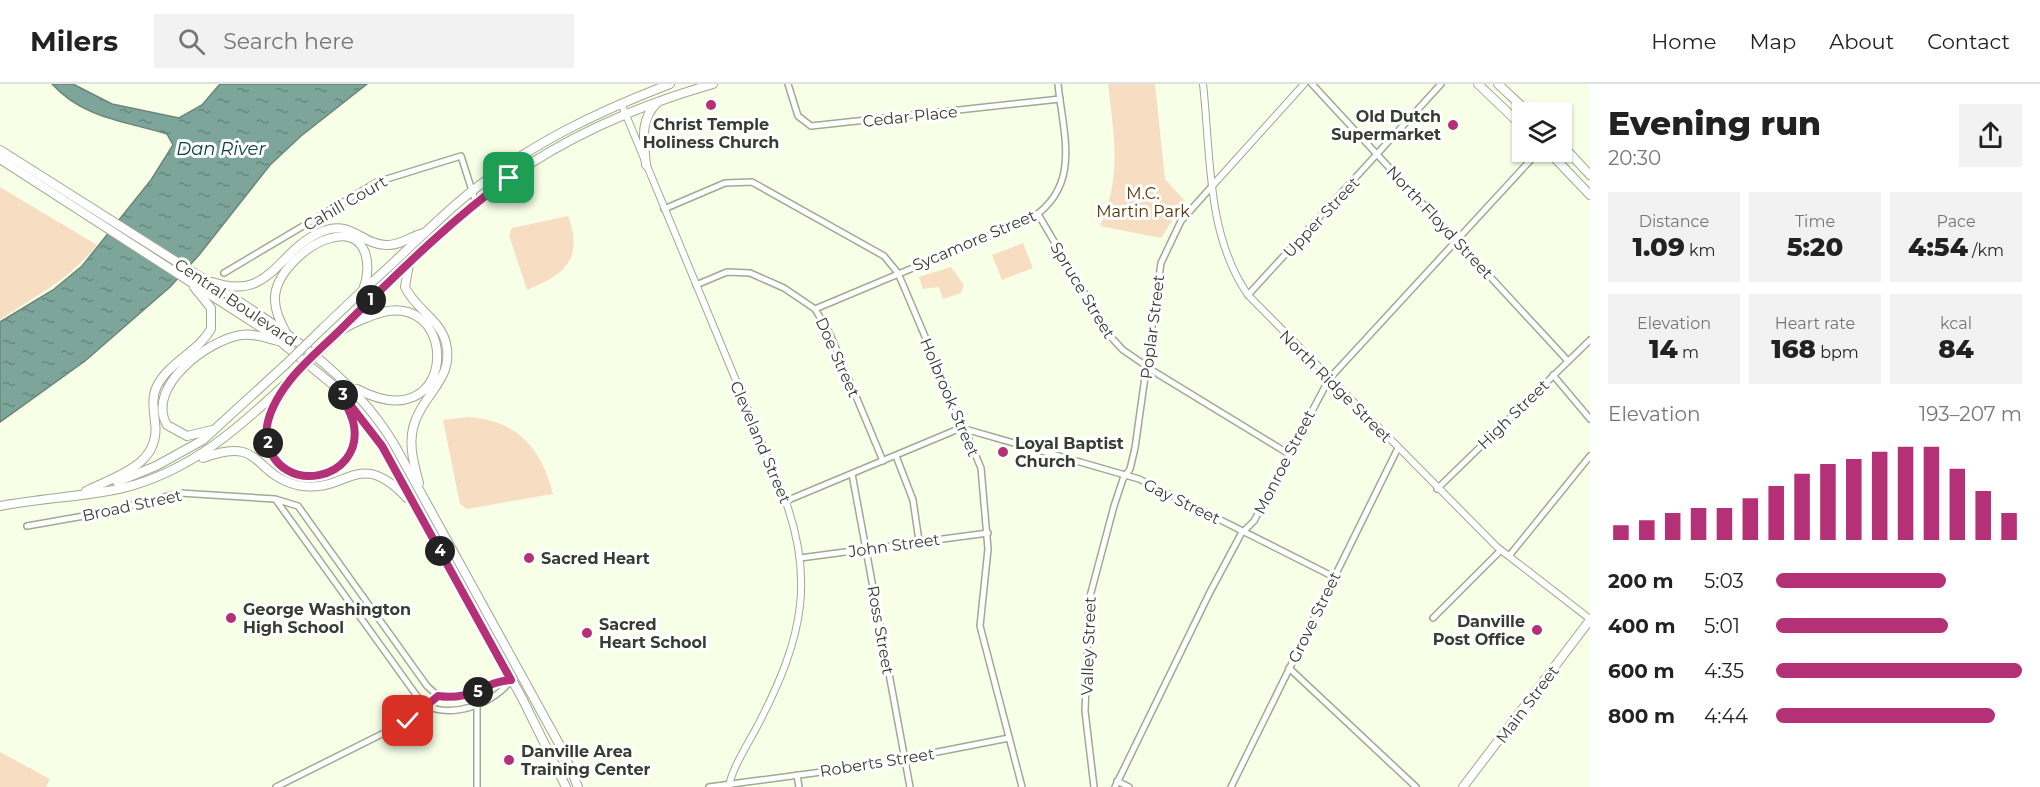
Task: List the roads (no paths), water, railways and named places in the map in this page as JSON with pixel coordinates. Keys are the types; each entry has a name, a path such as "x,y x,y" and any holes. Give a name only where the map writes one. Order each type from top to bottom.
{"main road":[{"path":"82,493 156,466 203,440 424,232 472,191 539,145 621,103 670,84"},
{"path":"180,467 235,430 476,203 552,150 625,114 662,99 712,84"},
{"path":"1478,84 1512,116"},
{"path":"1498,84 1517,102"},
{"path":"646,165 644,126 650,110 662,99"},
{"name":"Central Boulevard","path":"0,150 183,275 285,340 338,389 376,437 511,680 566,787"},
{"path":"1572,156 1590,176"},
{"name":"Central Boulevard","path":"0,159 204,280 349,384 386,430 562,751 578,787"},
{"path":"1559,162 1590,195"},
{"path":"204,280 230,287 256,284 273,273 304,243 329,229 352,230 384,245 400,243 424,232"},
{"path":"218,428 187,436 167,425 162,406 169,385 197,357 226,340 252,334 285,340 276,309 277,287 292,265 312,248 338,236 350,238 362,246 369,263 363,290"},
{"path":"409,264 405,287 442,333 447,358 441,381 417,415 412,433 412,454 422,495"},
{"path":"82,493 136,467 147,457 155,442 153,401 158,385 211,329 212,315 207,302 183,275"},
{"path":"338,333 386,312 409,314 431,331 439,355 432,380 420,392 407,398 388,401 349,384"},
{"path":"291,379 272,411 266,435 270,450 279,464 299,476 313,477 327,474 343,462 351,450 354,426 338,389"},
{"path":"0,506 122,488 159,477 225,450 239,450 253,456 286,481 301,486 322,485 364,473 381,476 394,484 415,507"},
{"name":"Main Street","path":"1463,787 1590,620"}],"street":[{"name":"Cedar Place","path":"788,84 798,116 812,126 1060,99"},
{"name":"Sycamore Street","path":"815,309 1038,214 1059,191 1066,172 1058,84"},
{"name":"North Ridge Street","path":"1203,84 1213,185 1222,245 1233,271 1248,295 1437,489 1501,550 1590,620"},
{"name":"Poplar Street","path":"1126,475 1130,469 1138,438 1157,278 1166,249 1187,213 1304,84"},
{"name":"North Floyd Street","path":"1312,84 1568,361"},
{"name":"Upper Street","path":"1248,295 1441,84"},
{"name":"Cleveland Street","path":"621,103 786,501 801,558 800,610 788,664 728,786"},
{"name":"Cahill Court","path":"224,273 388,177 461,156 476,203"},
{"name":"Monroe Street","path":"1116,784 1198,616 1243,531 1254,521 1329,379 1529,162"},
{"name":"Holbrook Street","path":"664,209 725,183 752,182 884,256 898,273 965,429 982,477 988,534 980,626 1022,787"},
{"name":"Spruce Street","path":"1038,214 1109,335 1123,350 1289,454"},
{"name":"Doe Street","path":"696,285 727,272 750,273 784,288 815,309 830,334 883,461"},
{"name":"High Street","path":"1437,489 1590,340"},
{"path":"1553,375 1590,419"},
{"path":"786,501 956,430 965,429"},
{"name":"Gay Street","path":"965,429 1126,475 1334,577"},
{"name":"Grove Street","path":"1231,787 1398,448"},
{"path":"896,456 913,500 919,541"},
{"path":"1509,556 1590,456"},
{"name":"Ross Street","path":"852,474 910,787"},
{"name":"Valley Street","path":"1094,787 1085,711 1089,600 1096,567 1126,475"},
{"name":"Broad Street","path":"27,526 110,511 180,493 275,499 298,507 427,686 438,696"},
{"path":"275,499 427,707 447,710 477,705 505,689 511,680"},
{"name":"John Street","path":"801,558 919,541 988,534"},
{"path":"1433,618 1501,550"},
{"path":"1289,668 1416,787"},
{"path":"276,787 383,734 427,707 438,696 457,698 477,692 496,681 511,680"},
{"path":"477,692 477,787"},
{"name":"Roberts Street","path":"709,787 904,759 1009,738"},
{"path":"797,775 799,787"},
{"path":"1116,784 1129,787"}],"water":[{"name":"Dan River","path":"52,84 73,84 112,104 179,118 202,105 220,84 367,84 301,136 270,165 199,255 170,287 85,361 0,422 0,322 53,290 82,266 151,180 173,145 167,134 91,112 64,96"}],"place":[{"name":"Christ Temple Holiness Church","path":"711,105"},
{"name":"Old Dutch Supermarket","path":"1453,125"},
{"name":"Loyal Baptist Church","path":"1003,452"},
{"name":"Sacred Heart","path":"529,558"},
{"name":"George Washington High School","path":"231,618"},
{"name":"Danville Post Office","path":"1537,630"},
{"name":"Sacred Heart School","path":"587,633"},
{"name":"Danville Area Training Center","path":"509,760"}],"park label":[{"name":"M.C. Martin Park","path":"1143,202"}]}
